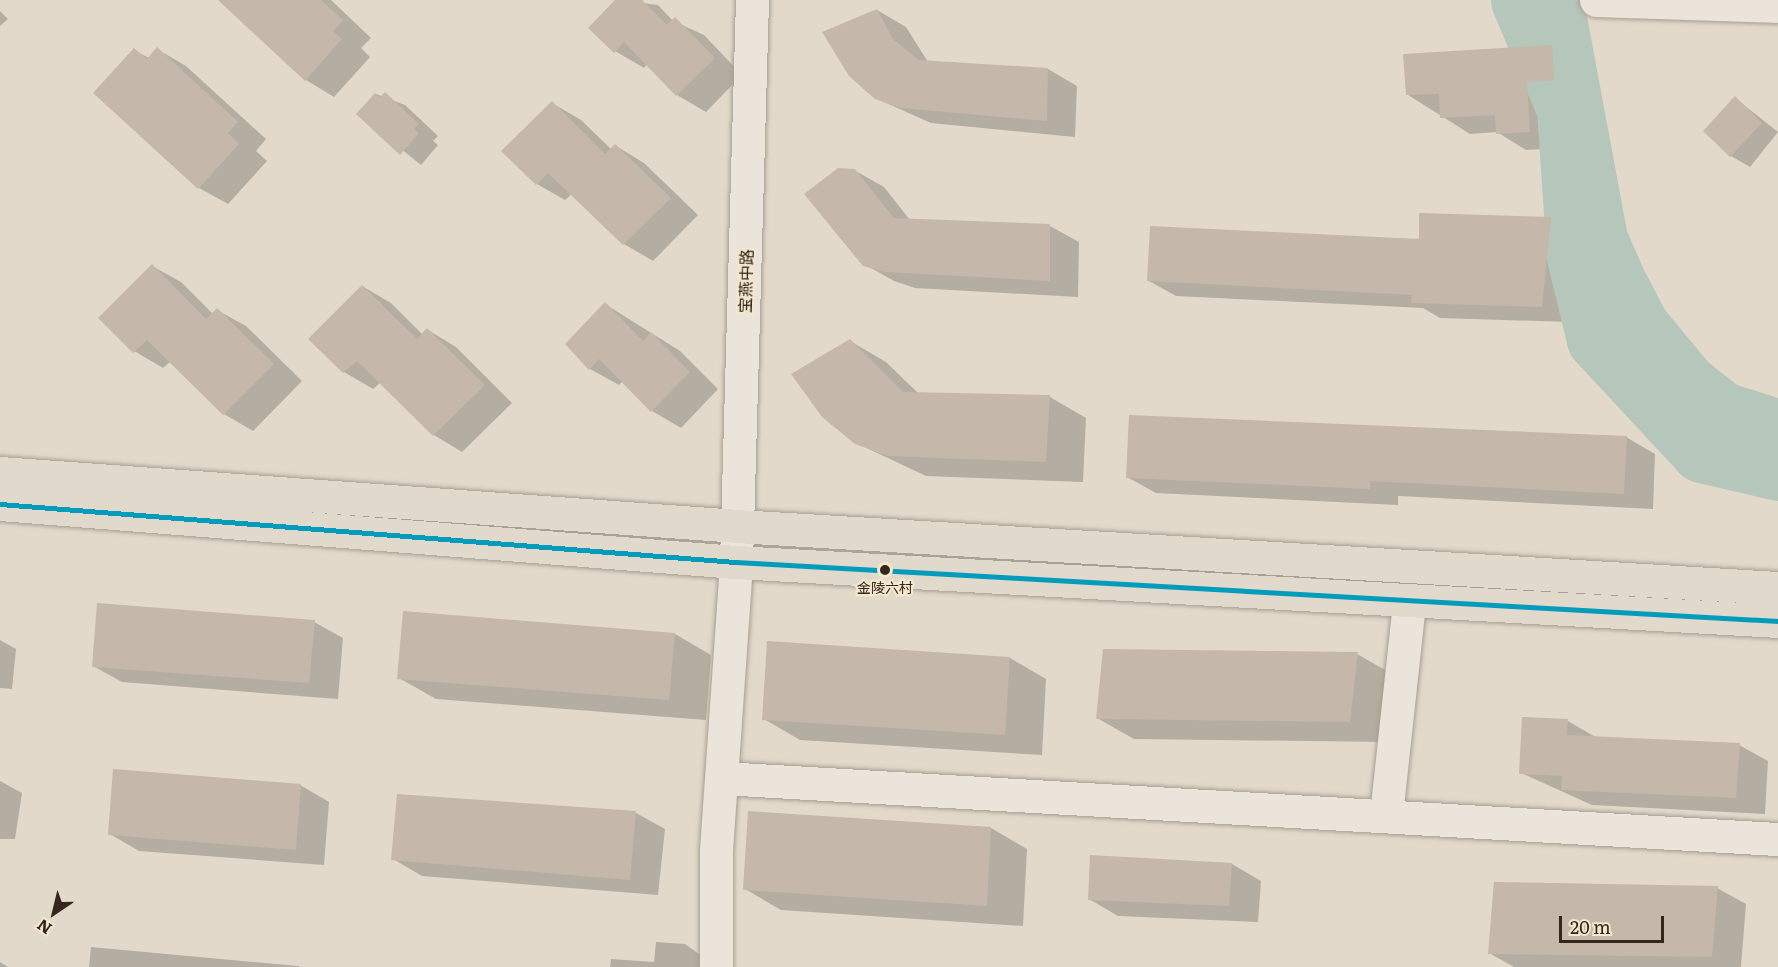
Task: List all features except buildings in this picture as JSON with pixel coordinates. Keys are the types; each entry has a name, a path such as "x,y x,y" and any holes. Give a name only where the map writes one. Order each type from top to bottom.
{"main road":[{"path":"0,473 737,526 1778,588"},
{"path":"0,504 736,562 1409,602 1778,621"}],"street":[{"name":"宝燕中路","path":"716,967 722,778 736,562 753,0"},
{"path":"1596,0 1778,6"},
{"path":"1386,815 1409,602"},
{"path":"722,778 1778,839"}],"shaded area":[{"path":"1540,0 1584,0 1627,231 1643,268 1665,310 1708,362 1737,385 1778,398 1778,444 1715,428 1680,406 1645,370 1601,292 1564,158"}],"waterway":[{"path":"1522,0 1568,109 1578,257 1598,339 1702,451 1778,469"}],"transit line":[{"path":"0,504 736,562 1778,621"}],"place":[{"name":"金陵六村","path":"885,570"}]}
